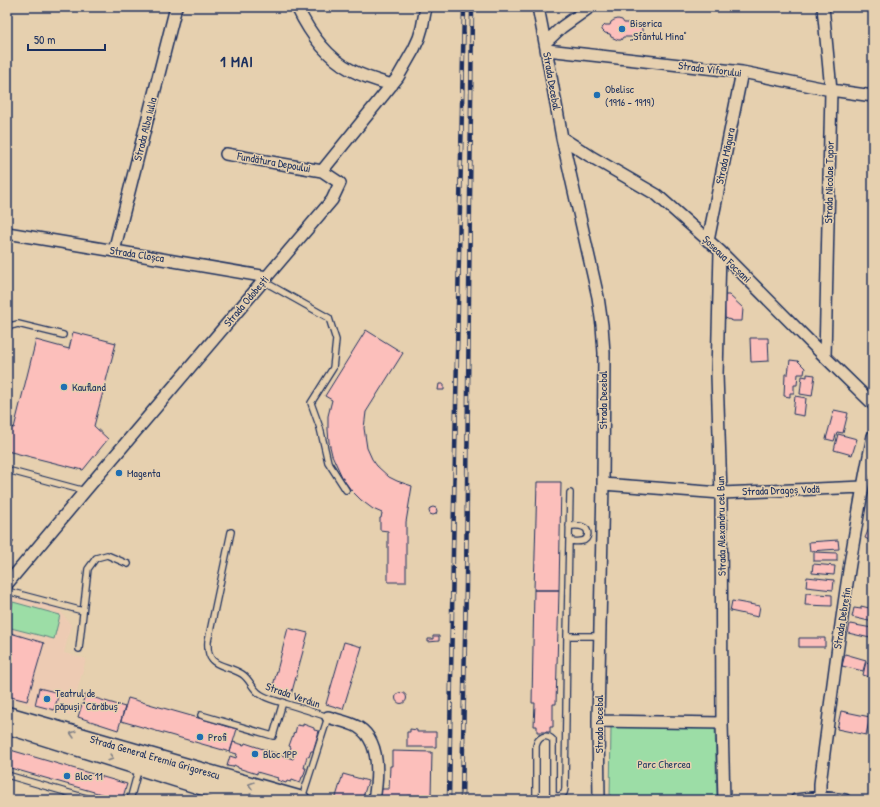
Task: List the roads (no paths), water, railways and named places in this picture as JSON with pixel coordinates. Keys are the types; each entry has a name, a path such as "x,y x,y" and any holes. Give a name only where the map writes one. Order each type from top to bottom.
{"street":[{"name":"Strada Alba Iulia","path":"114,250 176,7"},
{"path":"297,7 310,31 320,44 339,63 362,75 392,85"},
{"path":"322,171 392,85 403,69 416,44 422,28 426,7"},
{"name":"Strada Decebal","path":"538,7 562,138 598,298 602,325 604,352 598,721 599,800"},
{"path":"546,47 562,28 590,7"},
{"name":"Strada Nicolae Topor","path":"823,7 831,90 825,357"},
{"name":"Strada Viforului","path":"546,47 742,72 831,90 873,96"},
{"name":"Strada Măgura","path":"708,241 742,72"},
{"name":"Șoseaua Focșani","path":"562,138 657,195 720,251 873,404"},
{"name":"Fundătura Depoului","path":"226,154 322,171"},
{"name":"Strada Odobești","path":"7,584 84,491 332,200 340,183 322,171"},
{"name":"Strada Cloșca","path":"7,233 114,250 265,279"},
{"name":"Strada Alexandru cel Bun","path":"720,251 717,375 721,493 722,723 724,800"},
{"name":"Strada Debrețin","path":"820,798 820,784 838,648 862,487 873,436"},
{"name":"Strada Dragoș Vodă","path":"603,484 721,493 862,487"},
{"name":"Strada General Eremia Grigorescu","path":"7,715 302,800"},
{"path":"328,717 356,726 365,733 368,738 374,750 377,766 374,800"},
{"path":"598,721 722,723"},
{"name":"Strada General Eremia Grigorescu","path":"7,726 245,800"},
{"path":"796,800 820,798 845,800"}],"lane":[{"path":"265,279 329,318 336,340 333,368 311,403 320,428 328,462 346,490"},
{"path":"7,328 18,324 63,335"},
{"path":"7,470 84,491"},
{"path":"536,800 536,746 539,738 547,737 553,740 553,794 556,798 562,795 565,789 570,493"},
{"path":"568,541 583,541 587,538 588,534 584,527 569,526"},
{"name":"Strada Verdun","path":"231,532 207,649 212,660 218,664 240,672 245,676 258,694 328,717 302,800"},
{"path":"79,649 88,569 96,558 107,555 128,564"},
{"path":"7,591 83,612"},
{"path":"567,636 600,636"},
{"path":"201,715 273,736 283,702"},
{"path":"130,800 139,767"},
{"path":"7,775 93,800"}],"railway":[{"path":"449,800 464,7"},
{"path":"462,800 466,585 472,7"}],"place":[{"name":"Biserica „Sfântul Mina\"","path":"622,29"},
{"name":"Obelisc (1916 - 1919)","path":"597,95"},
{"name":"Kaufland","path":"64,387"},
{"name":"Magenta","path":"119,473"},
{"name":"Teatrul de păpuși \"Cărăbuș\"","path":"47,699"},
{"name":"Profi","path":"200,737"},
{"name":"Bloc 1PP","path":"255,754"},
{"name":"Bloc 11","path":"67,776"}],"district":[{"name":"1 MAI","path":"237,62"}],"park label":[{"name":"Parc Chercea","path":"664,764"}]}
